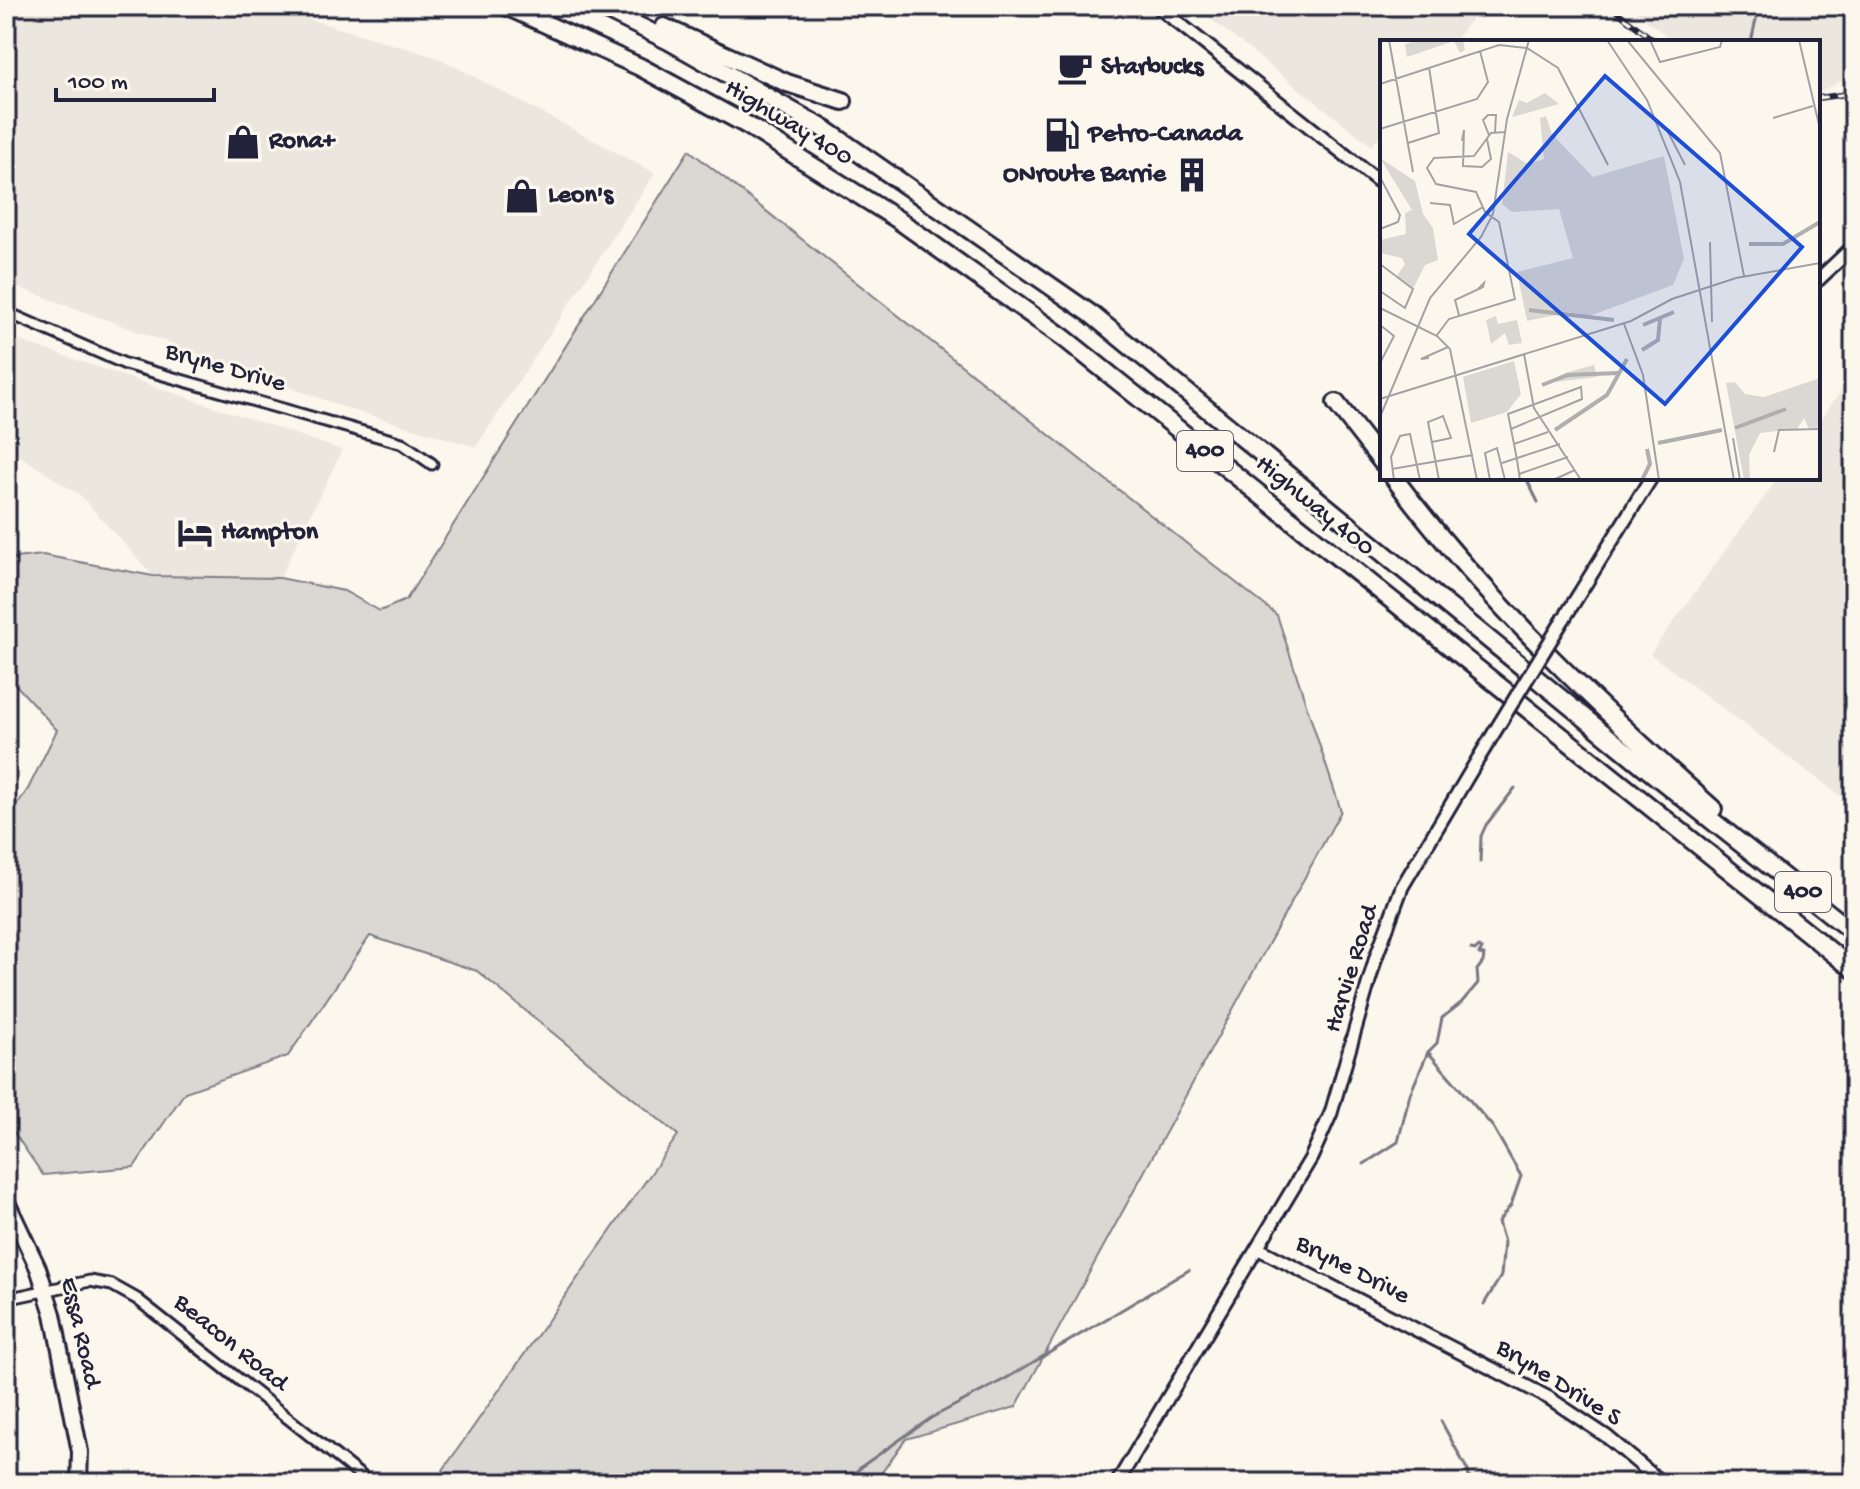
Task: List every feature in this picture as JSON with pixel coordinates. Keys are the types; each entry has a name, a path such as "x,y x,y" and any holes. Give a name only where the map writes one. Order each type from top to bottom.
{"highway":[{"name":"Highway 400","path":"506,6 640,67 747,125 897,219 1039,320 1854,970"},
{"name":"Highway 400","path":"599,7 669,41 826,130 1091,314 1854,933"},
{"path":"599,7 656,23 787,83 843,101"},
{"path":"1336,403 1380,459"},
{"path":"1396,480 1434,531 1561,667 1718,814 1752,852"}],"main road":[{"name":"Essa Road","path":"6,1200 46,1291 80,1452 79,1483"}],"street":[{"path":"1157,6 1380,182"},
{"path":"1820,278 1854,246"},
{"name":"Bryne Drive","path":"6,312 125,364 402,443 432,464"},
{"name":"Harvie Road","path":"1117,1483 1311,1158 1331,1113 1376,957 1402,887 1650,480"},
{"name":"Bryne Drive","path":"1259,1249 1424,1332"},
{"name":"Beacon Road","path":"6,1299 90,1281 112,1285 137,1299 370,1483"},
{"name":"Bryne Drive S","path":"1424,1332 1549,1398 1606,1436 1662,1483"}],"shaded area":[{"path":"6,6 265,6 439,58 655,173 476,447 346,408 6,283"},
{"path":"1194,6 1482,6 1455,40 1380,40 1380,136 1372,146"},
{"path":"1628,6 1854,6 1854,74 1820,92 1820,40 1671,40"},
{"path":"689,150 1277,615 1341,811 1016,1407 906,1439 874,1483 460,1483 443,1470 678,1135 477,971 370,936 288,1056 185,1092 134,1167 43,1175 6,1121 6,820 28,789 57,730 6,674 6,559 43,555 153,576 280,578 344,591 380,611 406,600"},
{"path":"6,336 342,450 280,578 153,576 81,496 6,447"},
{"path":"1854,373 1854,806 1650,654 1777,480 1820,480 1820,420"}],"waterway":[{"path":"1751,40 1759,6"},
{"path":"1527,480 1538,502"},
{"path":"1480,862 1481,836 1486,825 1515,788"},
{"path":"1364,1164 1398,1142 1410,1094 1428,1052 1437,1043 1442,1018 1461,1003 1478,983 1477,970 1484,955 1479,954 1482,949 1479,947 1471,949"},
{"path":"1428,1052 1493,1127 1521,1176 1511,1205 1498,1222 1504,1242 1501,1276 1484,1304"},
{"path":"843,1483 931,1418 1005,1379 1189,1270"},
{"path":"1441,1421 1468,1471 1470,1483"}],"railway":[{"path":"1610,6 1653,40"},
{"path":"1820,98 1854,93"}],"place":[{"name":"Starbucks","path":"1075,68"},
{"name":"Petro-Canada","path":"1062,135"},
{"name":"Rona+","path":"243,142"},
{"name":"ONroute Barrie","path":"1192,175"},
{"name":"Leon's","path":"522,196"},
{"name":"Hampton","path":"195,533"}]}
